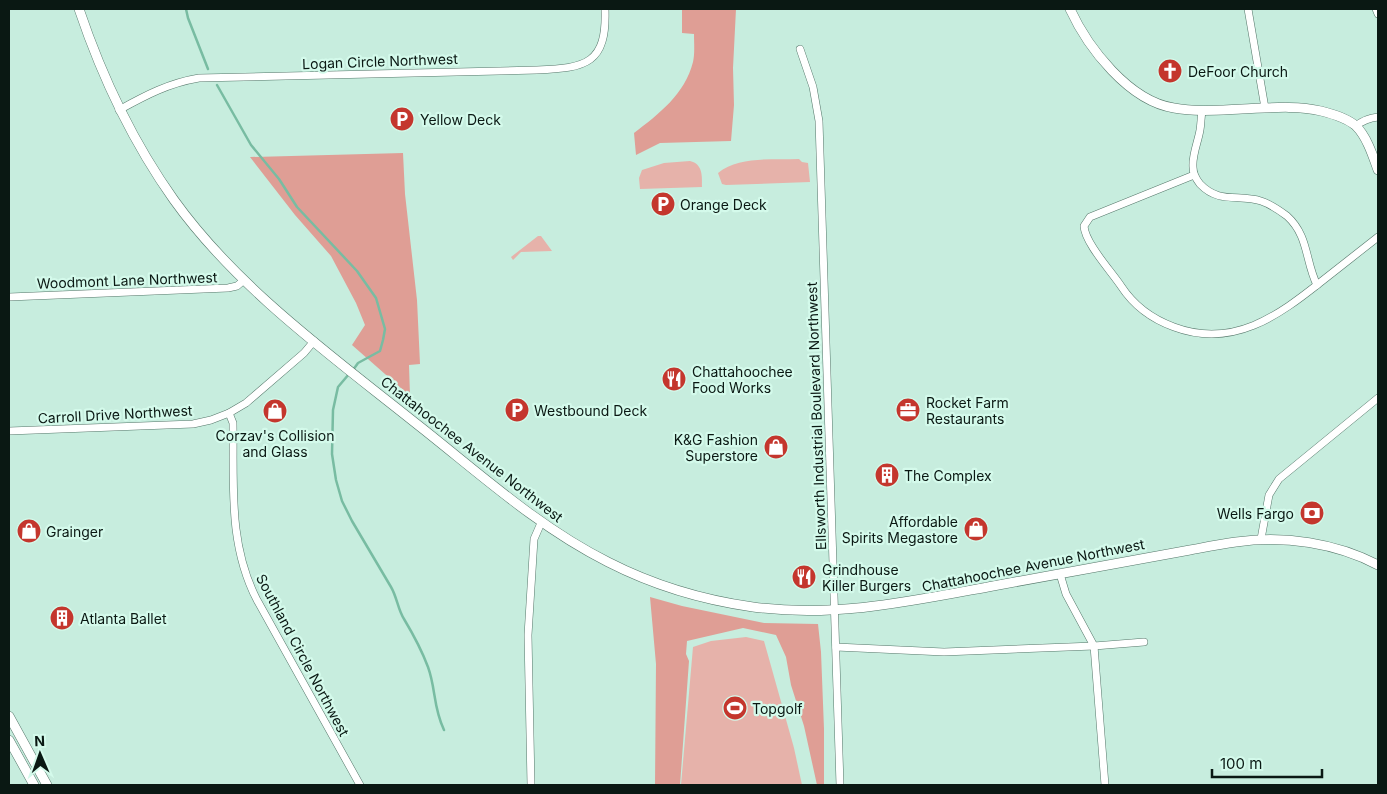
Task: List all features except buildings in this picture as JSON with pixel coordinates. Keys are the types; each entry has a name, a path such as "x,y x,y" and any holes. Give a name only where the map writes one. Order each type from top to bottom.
{"street":[{"name":"Chattahoochee Avenue Northwest","path":"79,9 93,50 119,110 146,157 174,200 208,242 244,280 274,308 358,378 541,523 570,542 610,564 646,580 723,602 794,611 834,611 892,605 1190,550 1262,539 1294,540 1327,546 1359,556 1378,566"},
{"name":"Logan Circle Northwest","path":"119,110 163,87 199,78 557,69 578,66 596,54 602,45 605,34 605,9"},
{"path":"1070,9 1088,41 1110,68 1142,96 1163,106 1202,111 1294,107 1314,109 1344,119 1356,126 1362,134 1378,170"},
{"path":"1248,9 1266,108"},
{"path":"1376,9 1378,14"},
{"name":"Ellsworth Industrial Boulevard Northwest","path":"800,49 813,87 819,121 840,785"},
{"path":"1202,111 1201,129 1193,161 1194,174 1198,182 1213,195 1261,201 1273,206 1287,217 1297,227 1303,239 1317,285"},
{"path":"1356,126 1370,118 1378,118"},
{"path":"1194,174 1090,217 1085,222 1084,230 1094,248 1126,295 1151,316 1167,324 1191,332 1214,334 1248,328 1290,307 1378,237"},
{"name":"Woodmont Lane Northwest","path":"9,298 228,288 237,286 244,280"},
{"name":"Carroll Drive Northwest","path":"9,431 193,424 212,420 229,413 246,402 297,359 314,341"},
{"path":"1262,539 1269,495 1279,478 1378,398"},
{"name":"Southland Circle Northwest","path":"229,413 233,424 235,534 241,561 257,600 360,785"},
{"path":"531,785 528,635 534,539 541,523"},
{"path":"1060,574 1066,594 1094,646 1104,785"},
{"path":"836,647 944,652 1144,642"},
{"path":"9,716 47,785"},
{"path":"9,740 34,785"}],"shaded area":[{"path":"682,9 736,9 733,68 734,105 731,141 660,143 636,155 634,133 662,111 677,94 684,84 693,62 694,34 682,33"},
{"path":"403,153 405,194 417,300 420,364 409,365 410,396 352,345 365,325 356,303 331,256 295,215 250,157"},
{"path":"799,159 802,162 808,163 810,182 726,185 722,184 718,173 746,161"},
{"path":"690,161 700,168 702,187 640,189 639,178 642,170 664,163"},
{"path":"538,236 541,236 552,251 521,252 513,260 511,257"},
{"path":"650,597 682,606 764,623 818,624 824,729 824,785 817,785 804,726 791,685 786,657 776,635 743,628 687,641 686,654 689,661 680,785 655,785 656,664"},
{"name":"Topgolf","path":"746,637 764,641 794,748 802,785 681,785 693,647 711,641"}],"waterway":[{"path":"186,9 208,69"},
{"path":"217,85 251,145 279,179 297,207 357,271 376,298 385,329 380,351 358,363 353,370"},
{"path":"349,374 338,387 333,410 332,454 336,480 342,501 391,587 402,615 423,655 431,675 438,714 444,730"}],"place":[{"name":"DeFoor Church","path":"1170,71"},
{"name":"Yellow Deck","path":"402,119"},
{"name":"Orange Deck","path":"663,204"},
{"name":"Chattahoochee Food Works","path":"674,379"},
{"name":"Westbound Deck","path":"517,410"},
{"name":"Rocket Farm Restaurants","path":"908,410"},
{"name":"Corzav's Collision and Glass","path":"275,411"},
{"name":"K&G Fashion Superstore","path":"776,447"},
{"name":"The Complex","path":"887,475"},
{"name":"Wells Fargo","path":"1312,513"},
{"name":"Affordable Spirits Megastore","path":"976,529"},
{"name":"Grainger","path":"29,531"},
{"name":"Grindhouse Killer Burgers","path":"804,577"},
{"name":"Atlanta Ballet","path":"62,618"},
{"name":"Topgolf","path":"735,708"}]}
